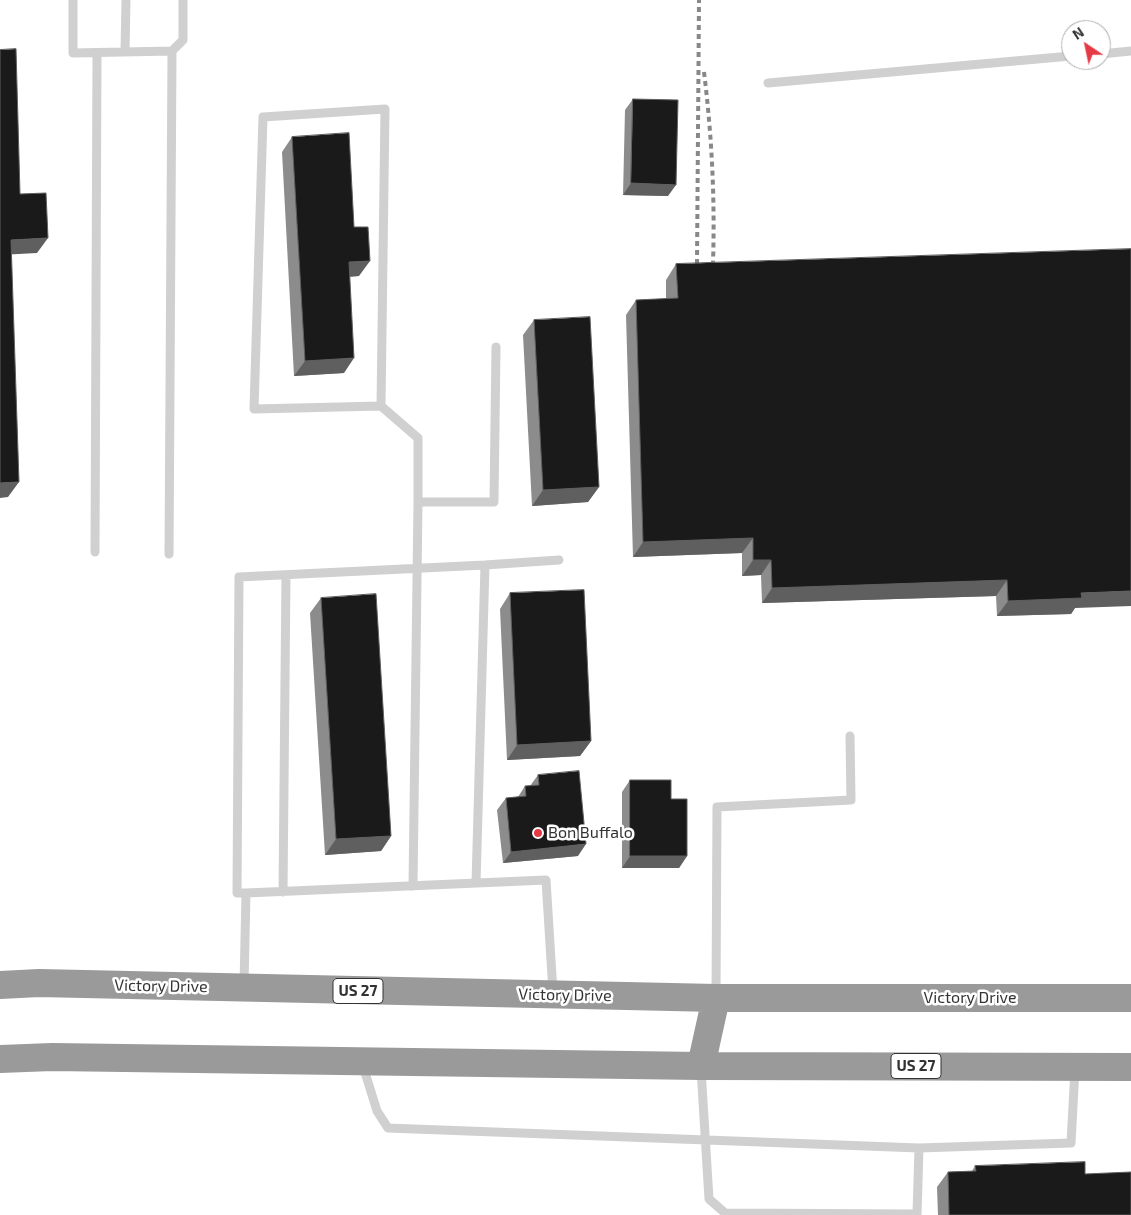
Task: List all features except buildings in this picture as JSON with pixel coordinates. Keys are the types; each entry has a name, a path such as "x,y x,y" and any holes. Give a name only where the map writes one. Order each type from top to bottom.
{"highway":[{"name":"Victory Drive","path":"0,985 39,983 716,998 1131,998"},
{"path":"701,1066 716,998"},
{"name":"US 27","path":"0,1059 52,1057 701,1066 1131,1067"}],"lane":[{"path":"73,0 73,54 172,51 183,40 183,0"},
{"path":"125,52 126,0"},
{"path":"169,554 172,51"},
{"path":"1111,53 1131,51"},
{"path":"95,552 98,53"},
{"path":"768,83 1061,57"},
{"path":"381,406 385,109 264,117 254,409 381,406 418,438 414,886"},
{"path":"418,502 494,502 496,347"},
{"path":"553,995 546,880 237,893 239,577 559,560"},
{"path":"476,884 485,565"},
{"path":"283,892 286,575"},
{"path":"716,998 717,807 851,800 850,736"},
{"path":"244,988 246,893"},
{"path":"362,1060 377,1111 388,1128 919,1148 1071,1143 1075,1066"},
{"path":"701,1066 709,1199 724,1213 917,1214 919,1148"}],"railway":[{"path":"697,264 699,0"},
{"path":"704,72 712,168 713,264"}],"place":[{"name":"Bon Buffalo","path":"538,833"}]}
